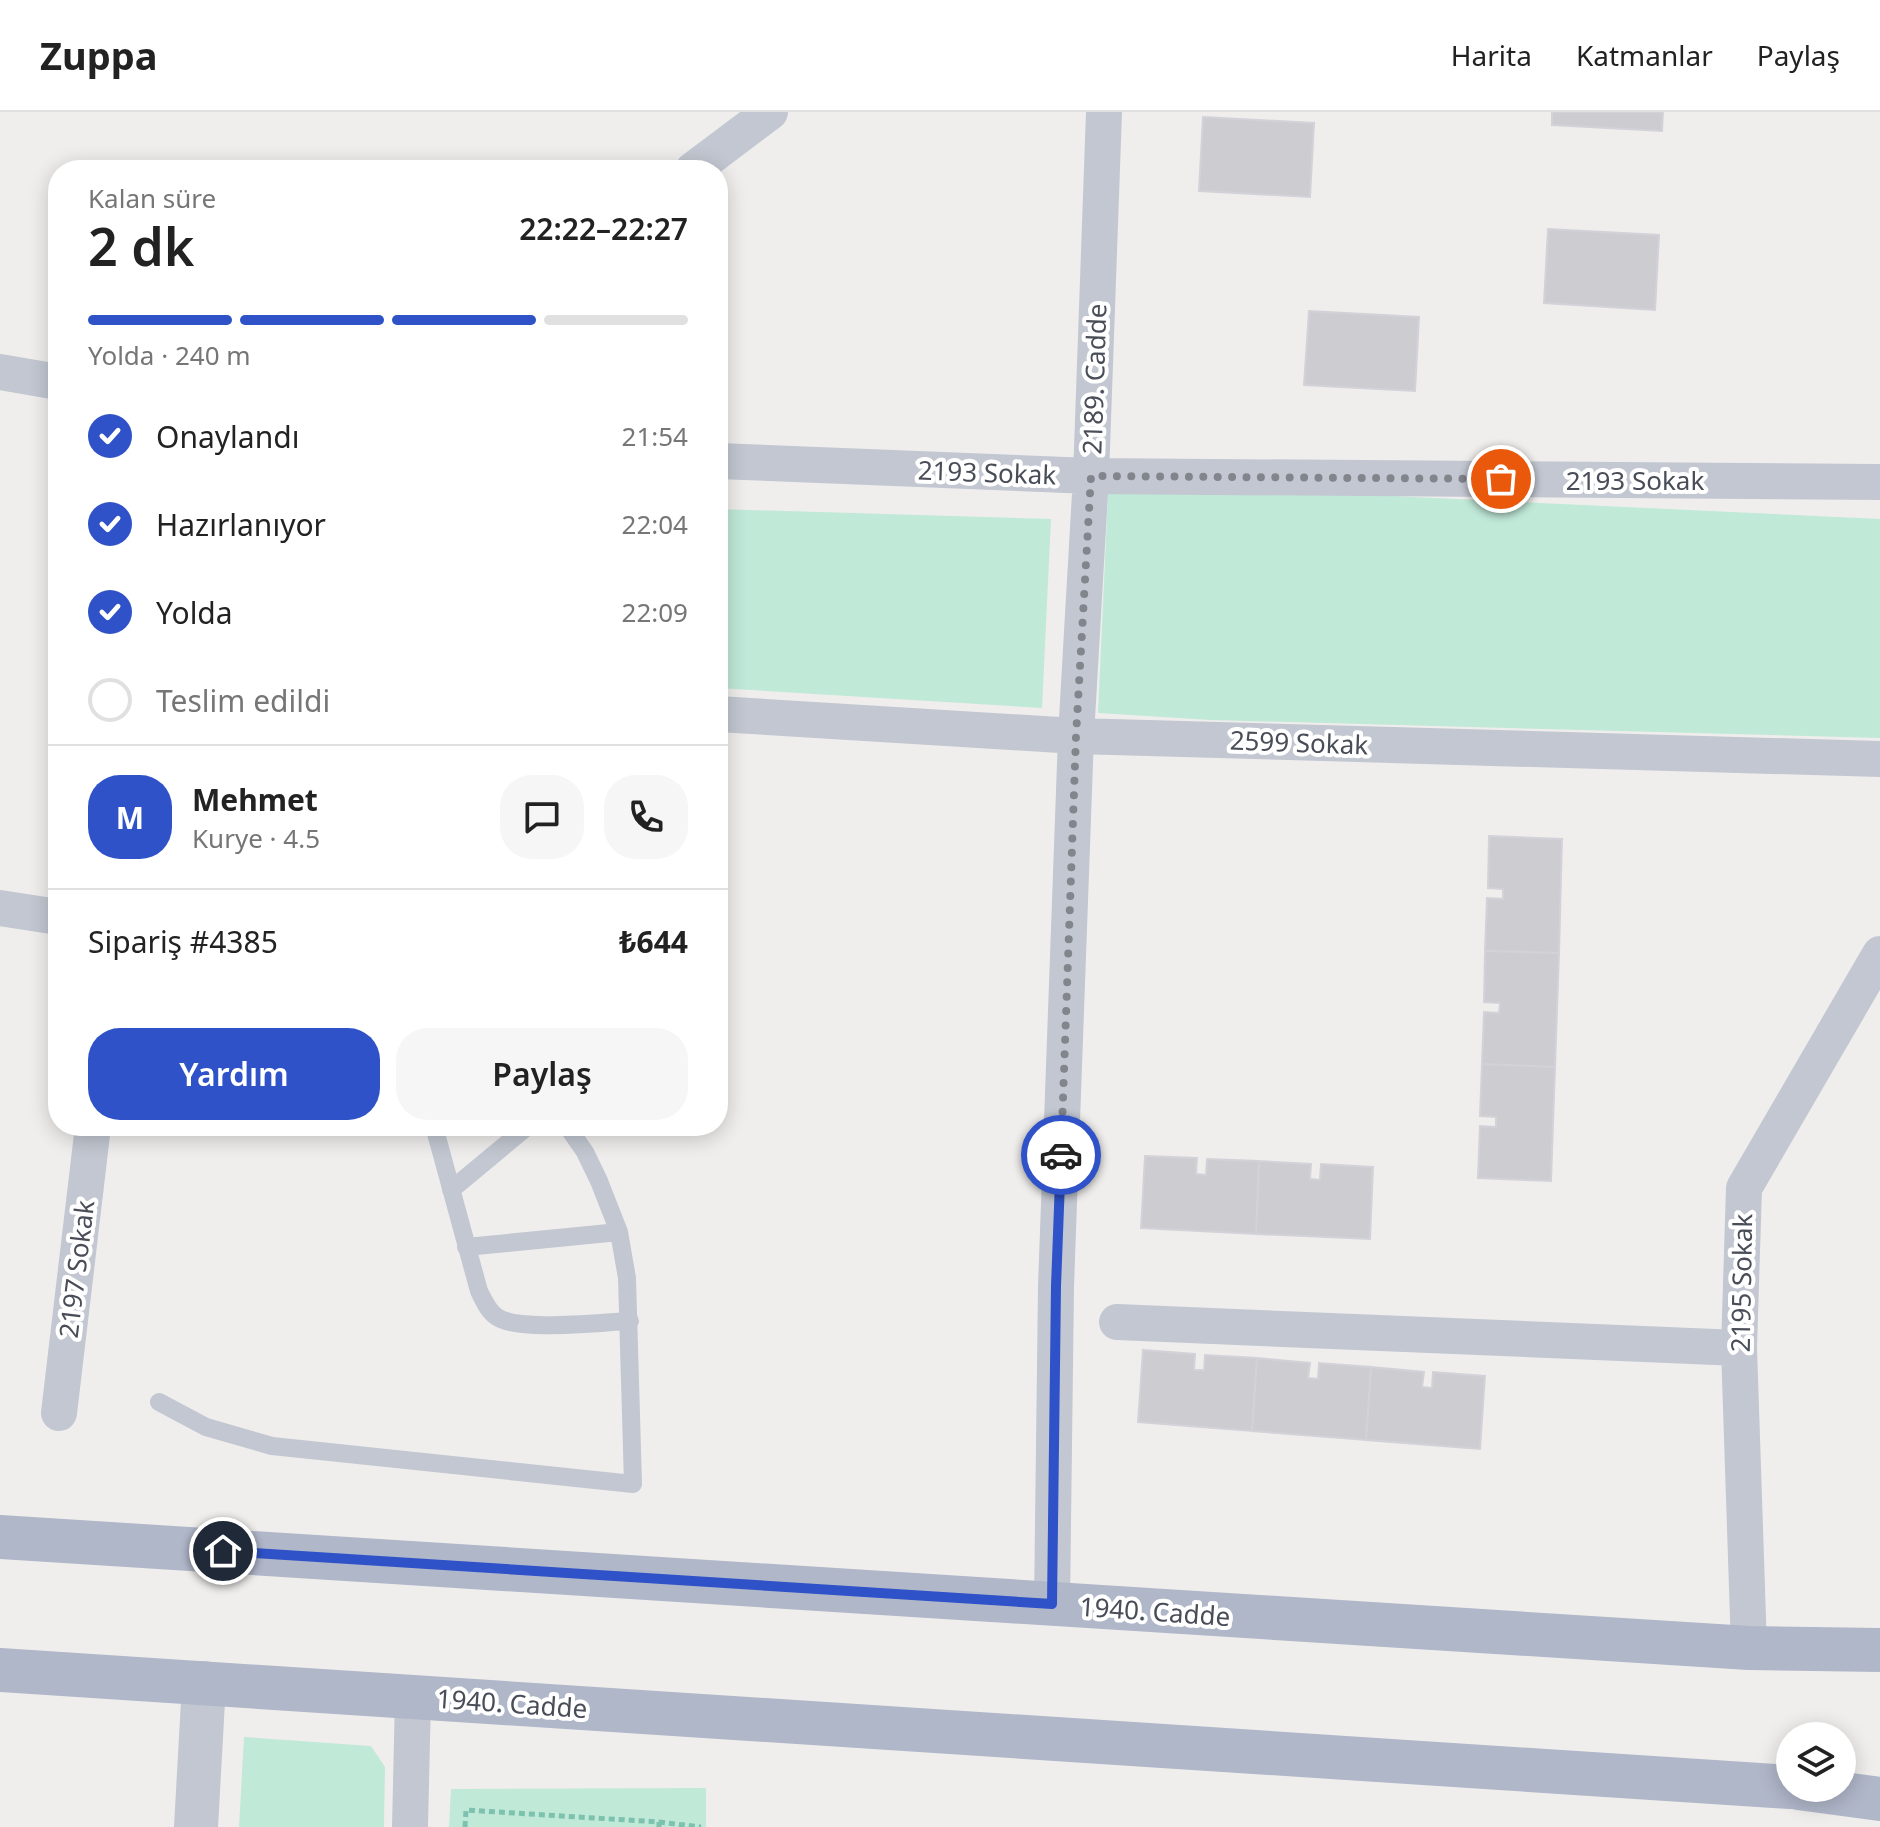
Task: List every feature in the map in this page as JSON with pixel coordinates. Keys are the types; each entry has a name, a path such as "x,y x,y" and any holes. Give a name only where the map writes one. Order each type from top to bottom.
{"main road":[{"name":"1940. Cadde","path":"0,1537 1749,1648 1880,1650"},
{"name":"1940. Cadde","path":"0,1670 1776,1786"},
{"path":"1856,1796 1880,1799"}],"street":[{"path":"706,160 770,112"},
{"name":"2189. Cadde","path":"1052,1604 1056,1286 1076,736 1091,476 1104,112"},
{"path":"0,372 48,380"},
{"name":"2193 Sokak","path":"728,461 1091,476 1880,482"},
{"name":"2599 Sokak","path":"728,715 1076,736 1880,759"},
{"path":"0,908 48,915"},
{"name":"2195 Sokak","path":"1749,1648 1739,1348 1744,1188 1880,954"},
{"name":"2197 Sokak","path":"59,1413 92,1136"},
{"path":"1117,1322 1739,1348"},
{"path":"196,1827 204,1683"},
{"path":"410,1827 413,1697"}],"lane":[{"path":"437,1136 466,1247 485,1304 495,1316 517,1325 630,1321"},
{"path":"451,1190 516,1136"},
{"path":"159,1402 206,1427 272,1446 633,1484 627,1278 619,1232 599,1181 574,1136"},
{"path":"466,1247 619,1232"}],"path":[{"path":"465,1827 466,1810 701,1827"}],"green space":[{"path":"1138,484 1880,519 1880,738 1210,720 1098,713 1108,494"},
{"path":"728,509 1051,519 1042,708 728,689"},
{"path":"244,1737 371,1746 385,1767 384,1827 239,1827"},
{"path":"706,1788 706,1827 449,1827 451,1789"}],"building":[{"path":"1552,112 1663,112 1662,131 1552,125"},
{"path":"1203,117 1314,123 1310,197 1199,191"},
{"path":"1548,229 1659,235 1655,310 1544,303"},
{"path":"1309,311 1419,317 1415,391 1304,385"},
{"path":"1489,836 1562,839 1559,953 1485,951 1487,898 1503,899 1503,889 1488,888"},
{"path":"1485,951 1559,953 1555,1067 1482,1064 1484,1012 1499,1013 1500,1003 1484,1002"},
{"path":"1482,1064 1555,1067 1551,1181 1478,1178 1480,1126 1496,1127 1496,1117 1480,1116"},
{"path":"1145,1156 1197,1158 1196,1174 1206,1175 1207,1159 1259,1161 1256,1234 1141,1228"},
{"path":"1259,1161 1311,1164 1310,1179 1320,1180 1321,1164 1373,1167 1370,1239 1256,1234"},
{"path":"1143,1350 1195,1354 1194,1370 1204,1370 1205,1355 1257,1358 1252,1431 1138,1422"},
{"path":"1257,1358 1310,1363 1308,1378 1318,1379 1319,1363 1371,1367 1366,1440 1252,1431"},
{"path":"1371,1367 1424,1372 1422,1387 1432,1388 1433,1372 1485,1376 1480,1449 1366,1440"}],"way so far":[{"path":"1061,1155 1076,736 1091,476 1501,479"}],"route":[{"path":"223,1551 1052,1604 1061,1155"}]}
